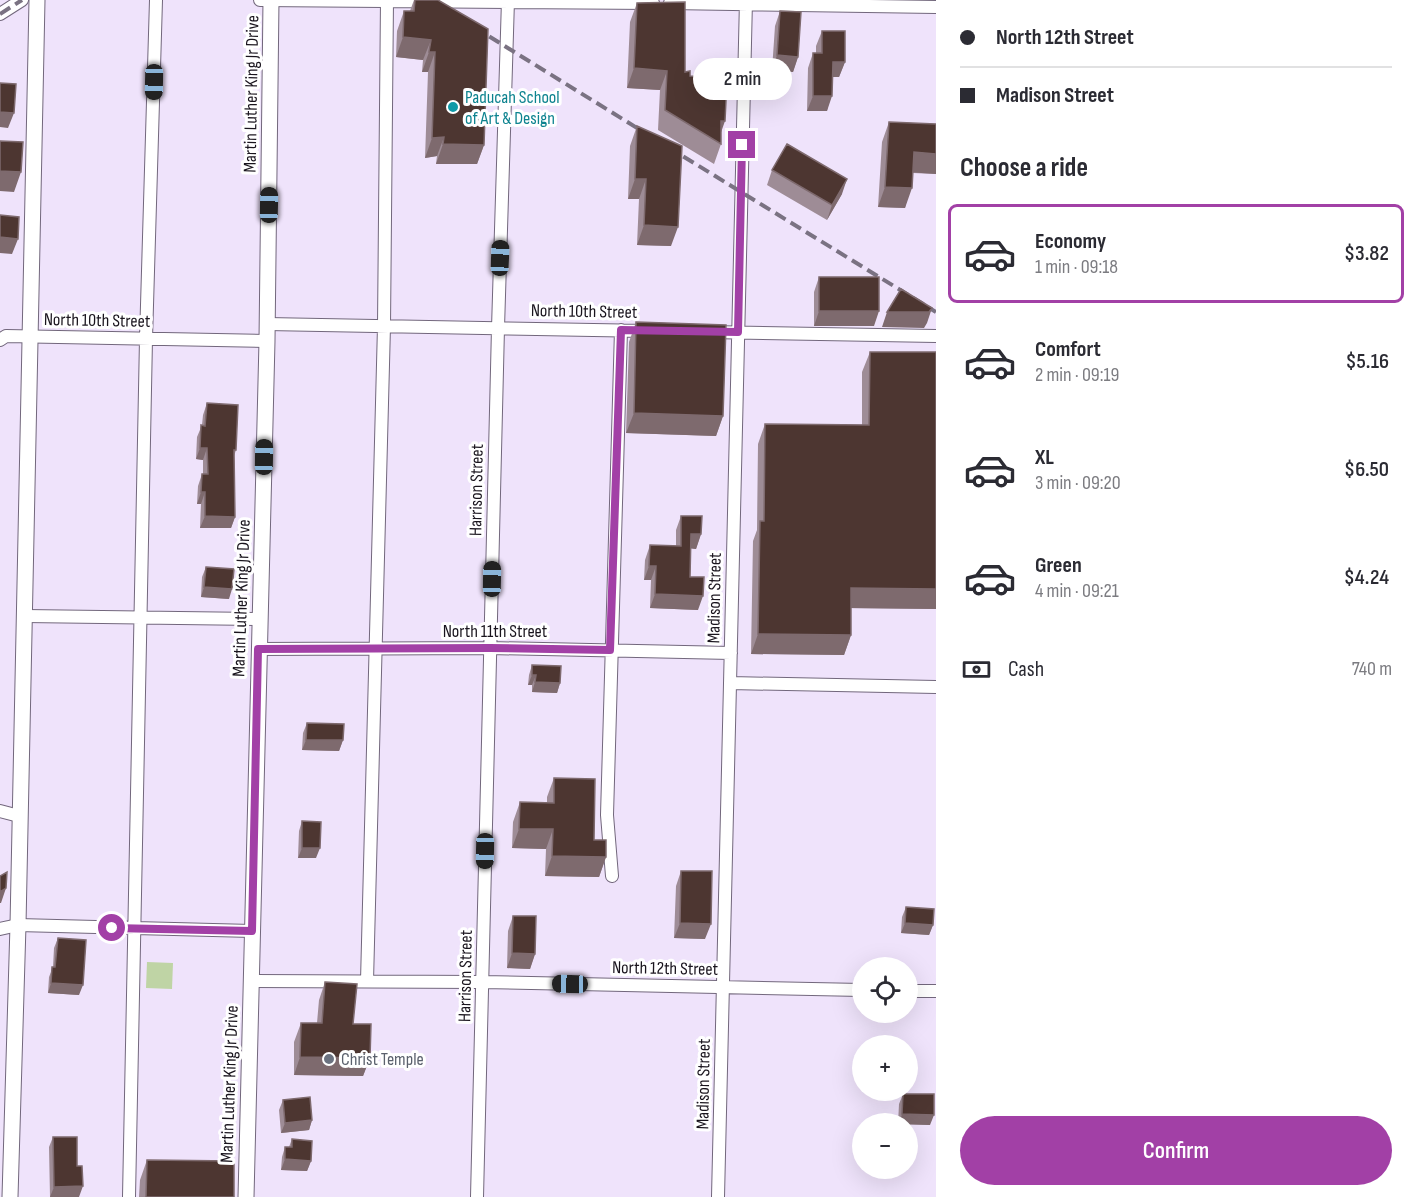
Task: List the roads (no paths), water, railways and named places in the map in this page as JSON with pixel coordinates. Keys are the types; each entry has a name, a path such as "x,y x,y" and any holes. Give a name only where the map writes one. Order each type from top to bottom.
{"main road":[{"path":"10,1197 25,616 37,0"},
{"name":"Martin Luther King Jr Drive","path":"246,1197 267,341 271,0"}],"street":[{"path":"0,14 22,0"},
{"path":"129,1197 146,339 156,0"},
{"path":"260,0 746,2 936,7"},
{"path":"368,981 384,326 387,0"},
{"name":"Harrison Street","path":"477,1197 508,1"},
{"name":"Madison Street","path":"718,1197 746,2"},
{"name":"North 10th Street","path":"267,324 668,331"},
{"path":"612,876 607,815 621,330"},
{"path":"691,331 936,336"},
{"name":"North 10th Street","path":"2,334 267,341"},
{"path":"25,616 260,619"},
{"name":"North 11th Street","path":"258,649 490,648 731,653"},
{"path":"730,683 936,687"},
{"path":"0,811 19,816"},
{"path":"0,929 18,925 252,931"},
{"name":"North 12th Street","path":"252,981 482,982 852,990"},
{"path":"918,991 936,991"}],"railway":[{"path":"0,14 22,0"},
{"path":"474,27 650,136"},
{"path":"668,147 936,312"}],"place":[{"name":"Paducah School of Art & Design","path":"453,107"},
{"name":"Christ Temple","path":"329,1059"}]}
